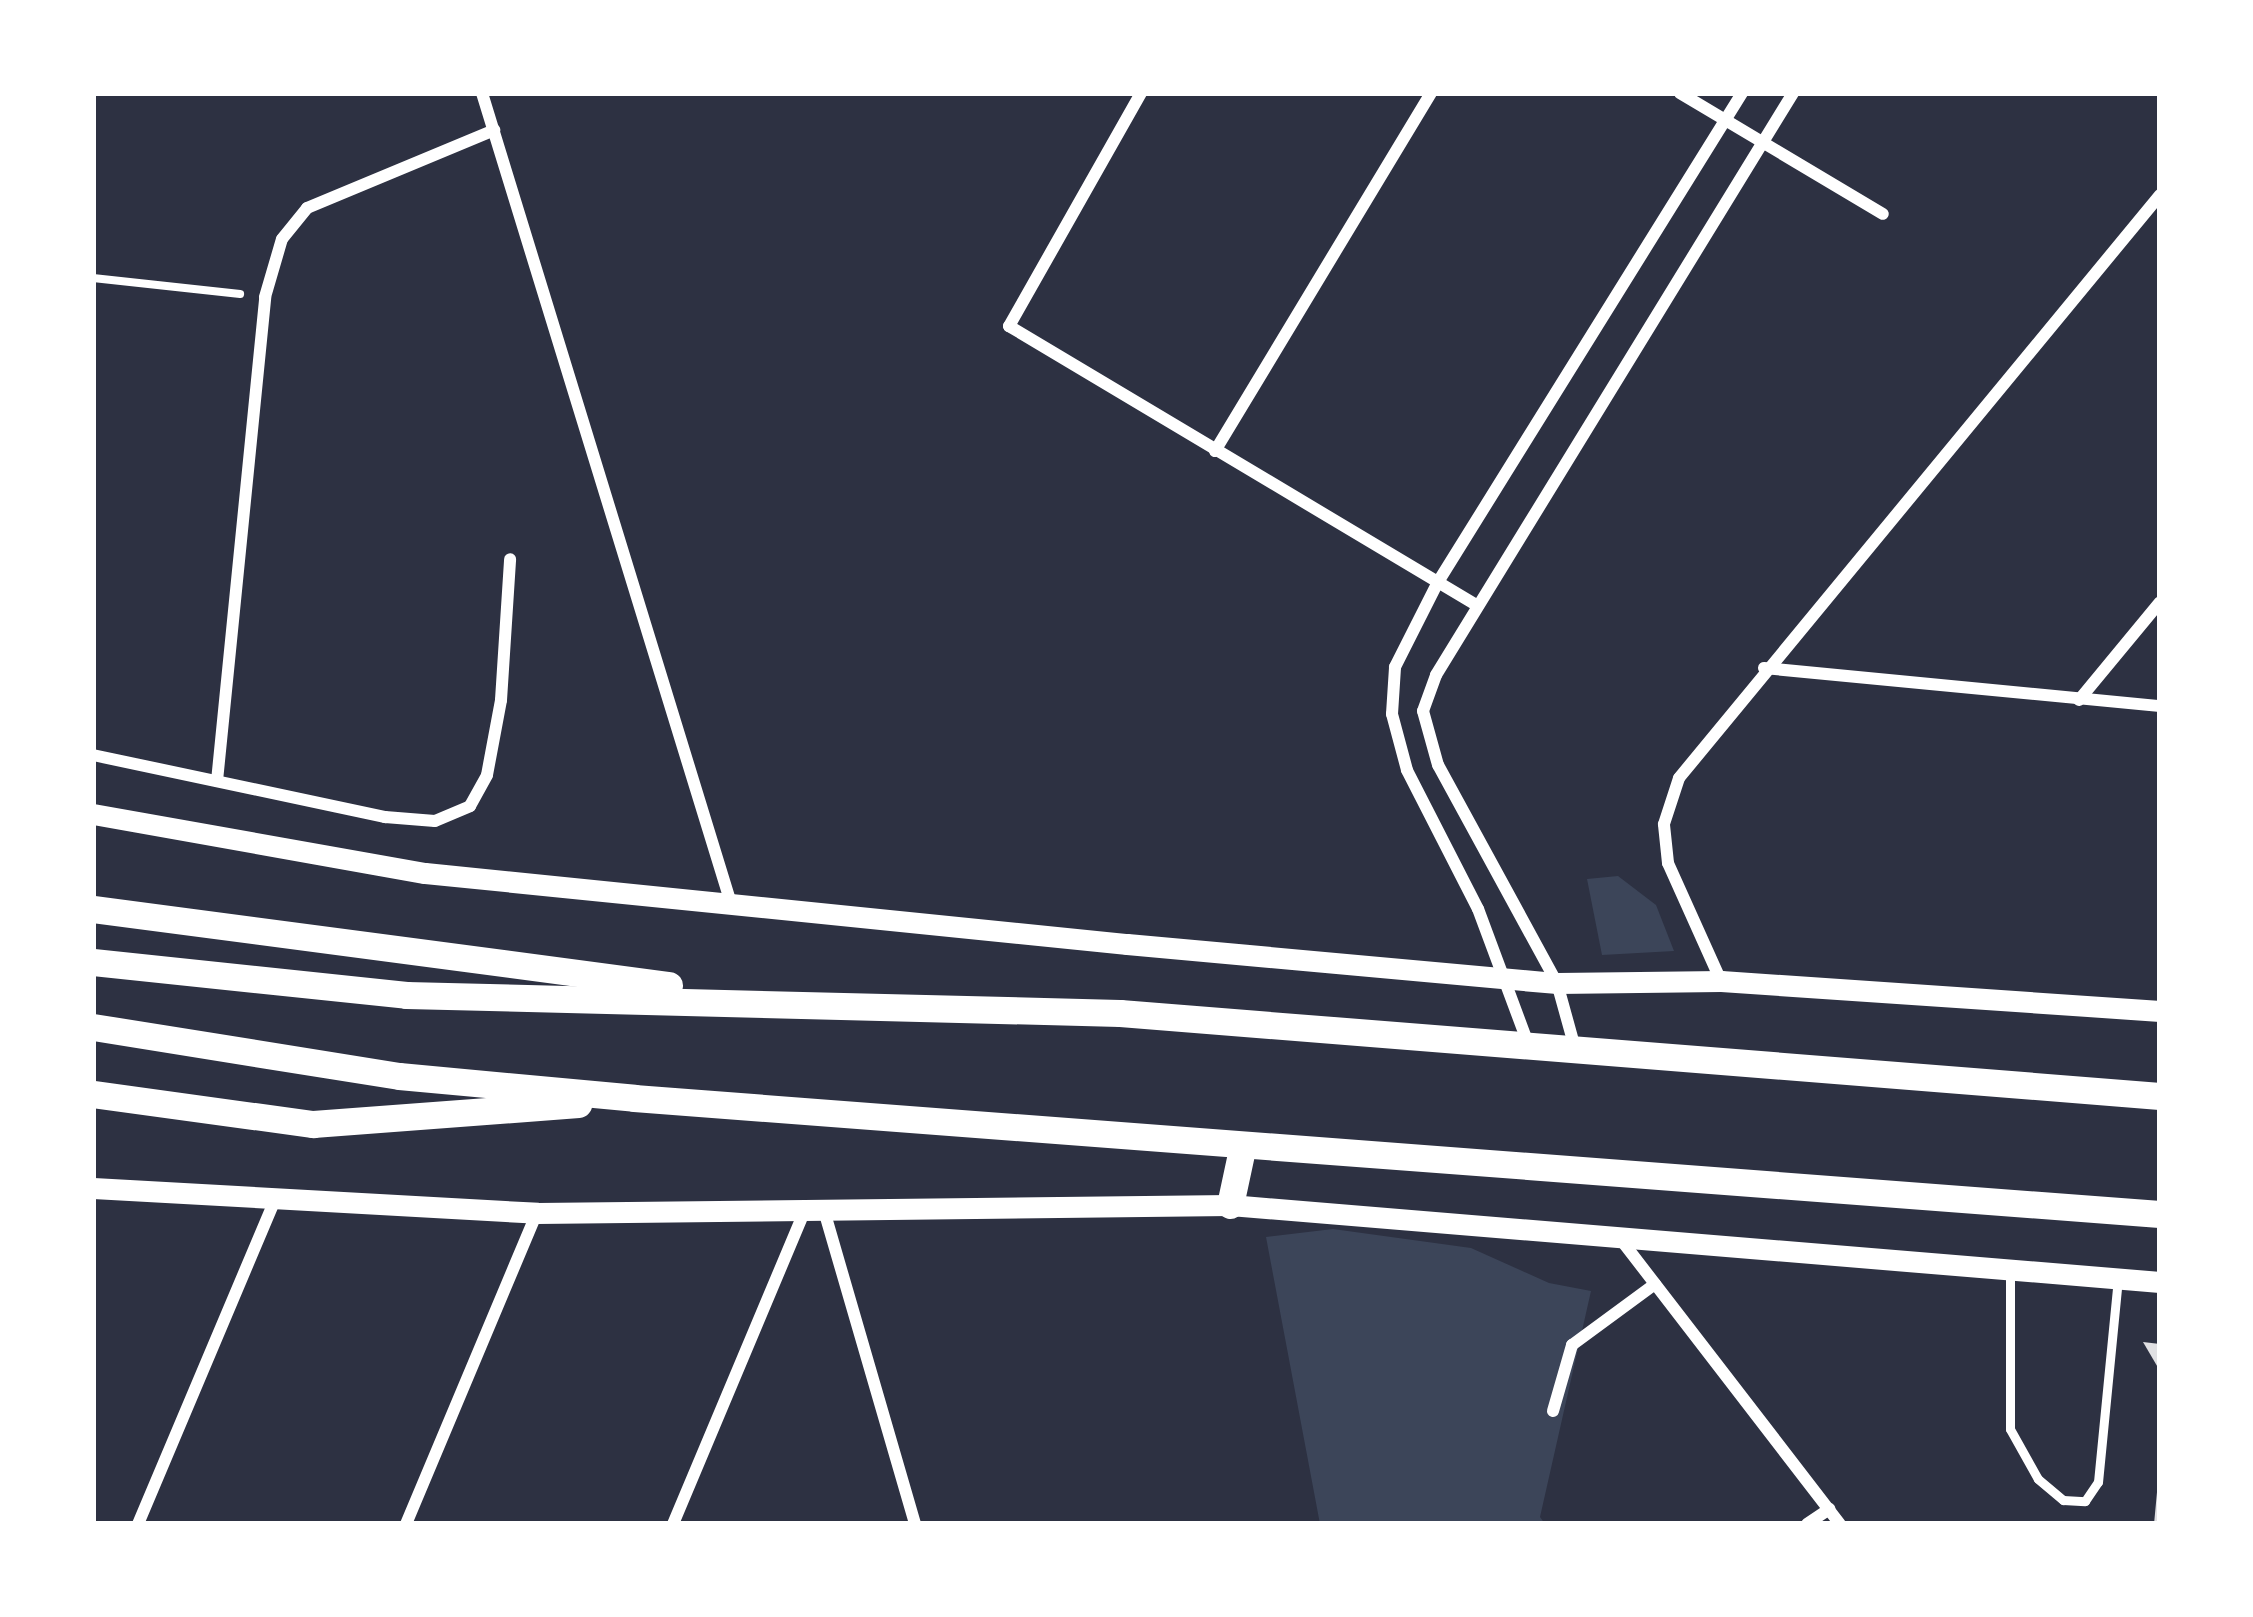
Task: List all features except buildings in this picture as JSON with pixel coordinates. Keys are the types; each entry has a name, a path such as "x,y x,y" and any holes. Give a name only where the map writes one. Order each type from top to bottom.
{"main road":[{"path":"93,909 774,1001"},
{"path":"93,962 406,995 1120,1013 1577,1055 2160,1096"},
{"path":"93,1028 398,1076 634,1098 1242,1149 2160,1214"},
{"path":"93,1094 313,1124 634,1098"},
{"path":"1230,1205 1242,1149"}],"street":[{"path":"482,93 730,900"},
{"path":"1141,93 1009,326 1478,606"},
{"path":"1215,451 1431,93"},
{"path":"1680,93 1883,214"},
{"path":"1531,1051 1507,980 1407,770 1392,714 1395,667 1438,582 1742,93"},
{"path":"1577,1055 1557,983 1438,765 1424,711 1478,606 1793,93"},
{"path":"217,781 265,296 282,238 307,208 494,130"},
{"path":"1721,981 1667,863 1664,824 1678,778 1764,668 2160,195"},
{"path":"93,755 435,821 470,806 487,775 501,700 510,559"},
{"path":"2079,700 2160,602"},
{"path":"1764,668 2160,706"},
{"path":"1392,714 1424,711"},
{"path":"93,814 425,873 1507,980 1721,981 2160,1011"},
{"path":"93,1188 537,1213 815,1206 1230,1205 2160,1282"},
{"path":"138,1524 275,1199"},
{"path":"673,1524 815,1206"},
{"path":"815,1206 915,1524"},
{"path":"406,1524 537,1213"},
{"path":"1622,1241 1840,1524"},
{"path":"1553,1412 1572,1345 1655,1284"},
{"path":"1808,1524 1828,1509"}],"lane":[{"path":"2010,1270 2010,1429 2038,1479 2063,1500 2085,1501 2098,1482 2118,1279"}],"path":[{"path":"93,278 265,296"}],"shaded area":[{"path":"1618,876 1656,905 1674,951 1602,955 1587,879"},
{"path":"1333,1229 1471,1248 1549,1283 1591,1291 1540,1517 1545,1524 1320,1524 1266,1237"}]}
